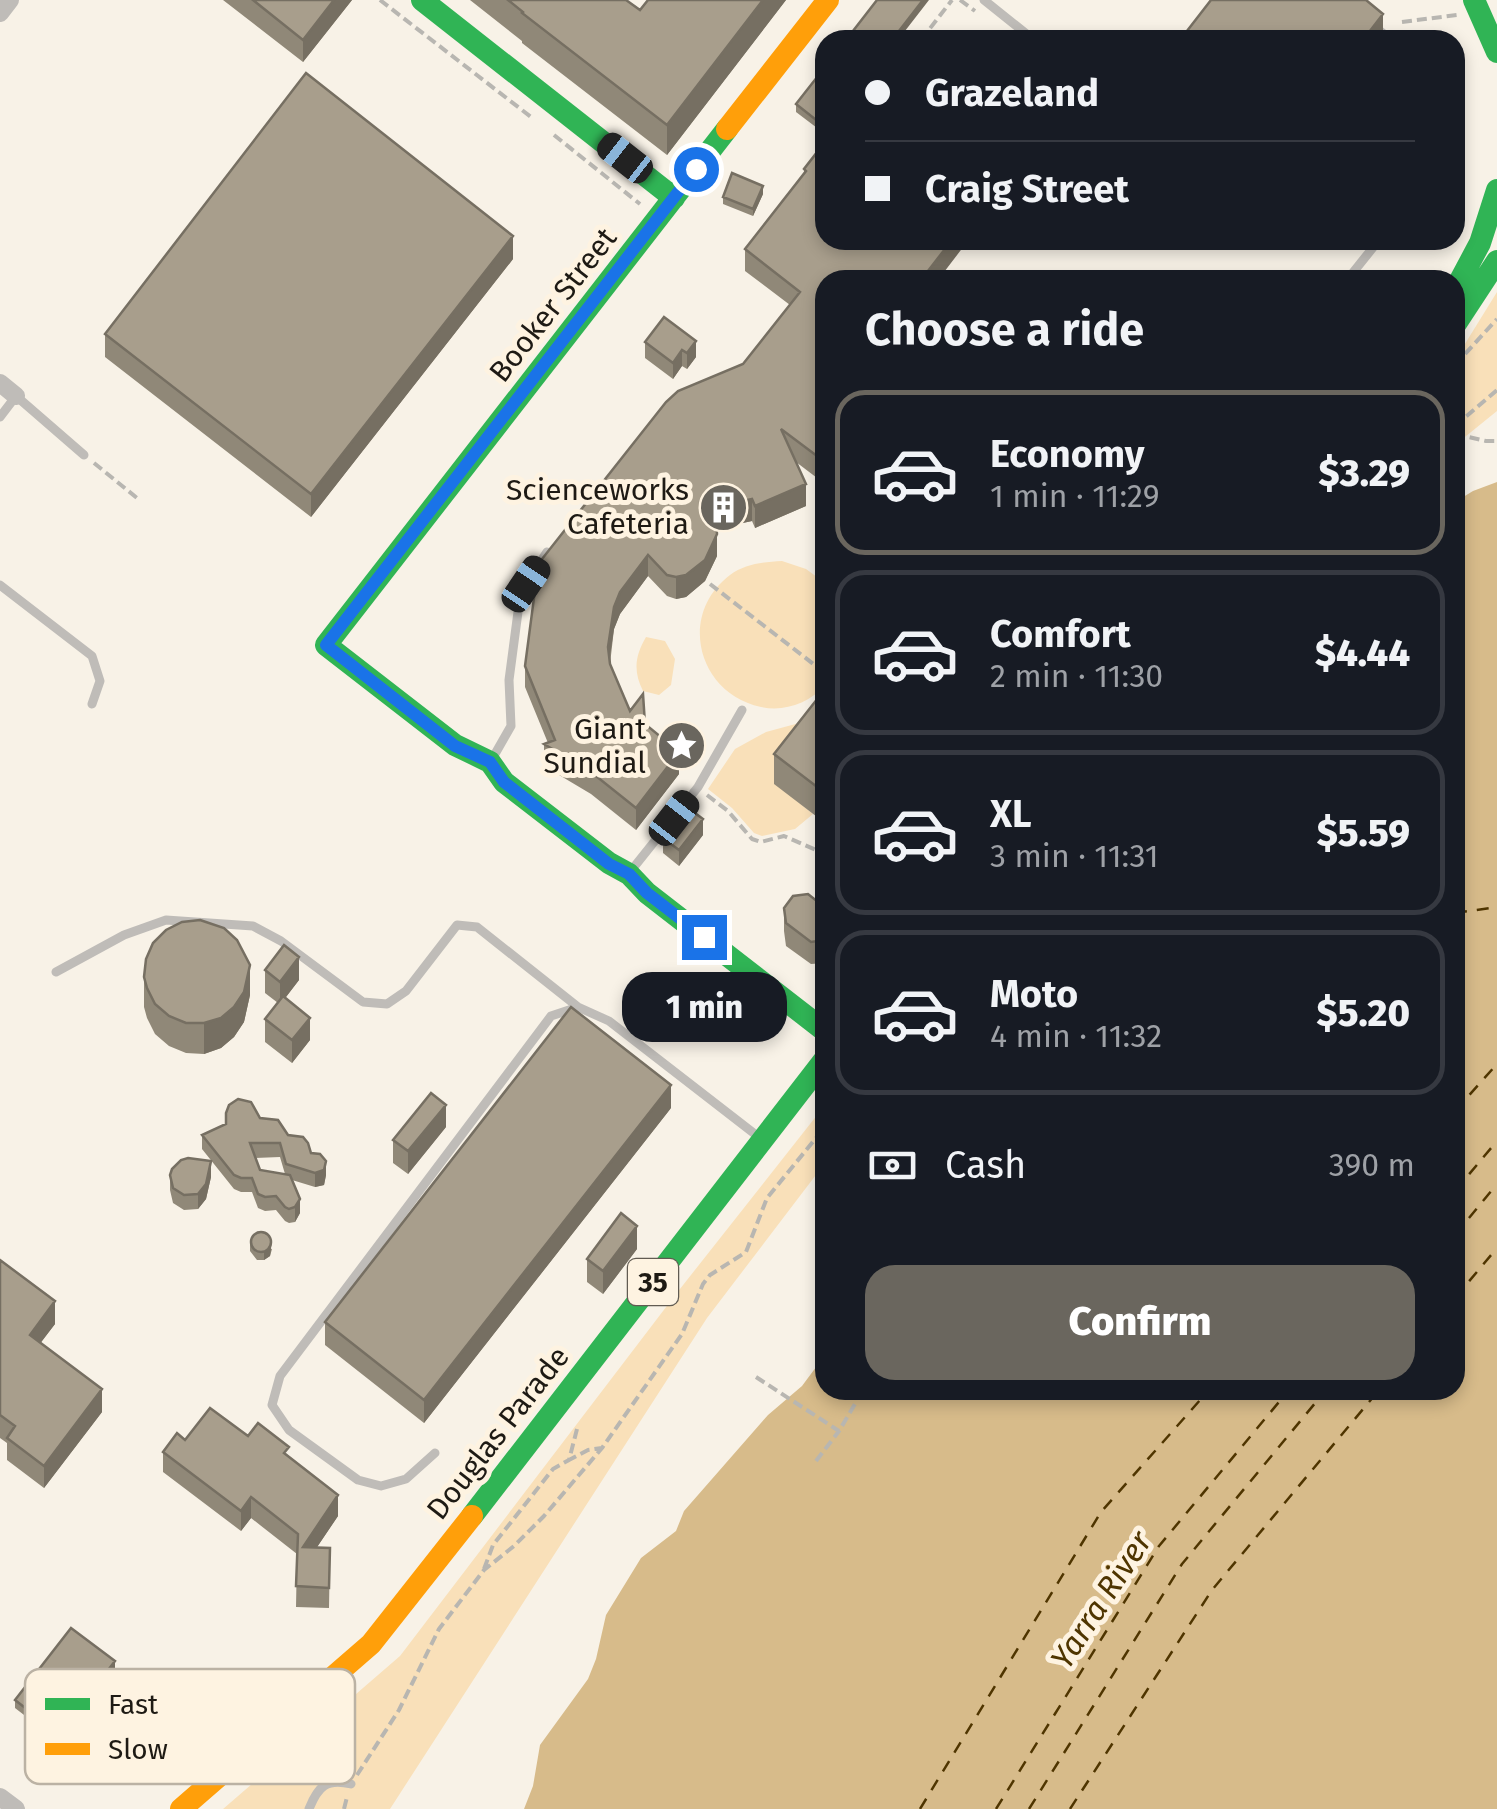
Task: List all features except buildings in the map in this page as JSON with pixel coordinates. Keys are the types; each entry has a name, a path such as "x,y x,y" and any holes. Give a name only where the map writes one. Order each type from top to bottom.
{"street":[{"path":"0,13 10,0"},
{"path":"422,0 674,198"},
{"name":"Booker Street","path":"490,762 455,746 326,645 828,0"},
{"path":"1469,7 1497,52"},
{"path":"1465,271 1480,242 1497,190"},
{"path":"1465,310 1497,262"},
{"path":"0,384 16,396"},
{"path":"490,762 504,782 609,864 629,874 647,893 815,1023"},
{"name":"Douglas Parade","path":"343,1669 371,1644 815,1073"},
{"name":"Douglas Parade","path":"187,1807 213,1784"},
{"path":"0,1797 16,1809"}],"lane":[{"path":"984,0 1022,30"},
{"path":"1365,20 1378,30"},
{"path":"1355,270 1371,250"},
{"path":"0,417 16,396 84,455"},
{"path":"490,762 510,726 509,680 518,612 526,584 547,552"},
{"path":"0,585 92,656 100,681 92,704"},
{"path":"629,874 698,787 742,710"},
{"path":"56,972 124,935 166,920 253,926 281,941 363,1002 387,1004 406,991 457,925 477,928 578,1006 609,1020 762,1139"},
{"path":"434,1453 406,1479 380,1486 358,1480 289,1430 272,1404 280,1376 551,1016 578,1006"},
{"path":"310,1809 328,1784"}],"path":[{"path":"380,0 538,122"},
{"path":"929,30 952,0"},
{"path":"1402,22 1469,7"},
{"path":"552,134 658,218"},
{"path":"1465,354 1497,319"},
{"path":"1465,416 1497,389"},
{"path":"1465,437 1497,441"},
{"path":"84,455 136,498"},
{"path":"710,584 815,665"},
{"path":"698,787 728,811 752,838 761,842 784,836 815,850"},
{"path":"355,1779 399,1710 439,1629 484,1570 544,1516 602,1448 677,1341 703,1284 746,1252 767,1198 815,1139"},
{"path":"756,1377 839,1430"},
{"path":"816,1461 855,1404"},
{"path":"568,1460 576,1429"},
{"path":"484,1570 493,1545 553,1469 588,1450 602,1448"},
{"path":"344,1809 352,1784"}],"shaded area":[{"path":"1497,292 1497,411 1465,437 1465,344"},
{"path":"782,561 815,576 815,694 796,705 770,708 739,699 722,687 702,651 704,611 714,592 730,575 754,564"},
{"path":"646,637 665,641 675,659 671,685 659,695 643,691 638,677 639,651"},
{"path":"815,719 815,729 775,783 813,814 795,829 762,836 708,789 735,749 766,732"},
{"path":"815,1118 815,1176 707,1318 390,1809 223,1809 252,1784 355,1784 355,1695 400,1656"}],"water":[{"name":"Yarra River","path":"1497,482 1497,1809 524,1809 533,1786 540,1745 588,1679 606,1615 641,1558 676,1531 684,1511 768,1415 802,1386 815,1368 815,1400 1465,1400 1465,496"}],"ferry route":[{"path":"1465,912 1497,907"},
{"path":"1465,1100 1497,1064"},
{"path":"1465,1179 1497,1141"},
{"path":"1465,1223 1497,1184"},
{"path":"1465,1286 1497,1248"},
{"path":"920,1809 1101,1512 1200,1400"},
{"path":"996,1809 1159,1546 1281,1400"},
{"path":"1029,1809 1182,1564 1318,1400"},
{"path":"1070,1809 1212,1590 1371,1400"}],"traffic: fast":[{"path":"422,0 674,198"},
{"path":"1474,0 1497,52"},
{"path":"727,129 326,645 455,745 490,762 504,782 629,874 647,893 815,1023"},
{"path":"1465,271 1480,243 1497,190"},
{"path":"1465,310 1497,261"},
{"path":"472,1516 815,1072"}],"traffic: slow":[{"path":"727,129 828,0"},
{"path":"342,1669 371,1644 472,1516"},
{"path":"181,1809 210,1784"}],"place":[{"name":"Scienceworks Cafeteria","path":"724,507"},
{"name":"Giant Sundial","path":"681,746"}],"route":[{"path":"696,169 326,645 455,746 490,762 504,782 609,864 629,874 704,937"}]}
